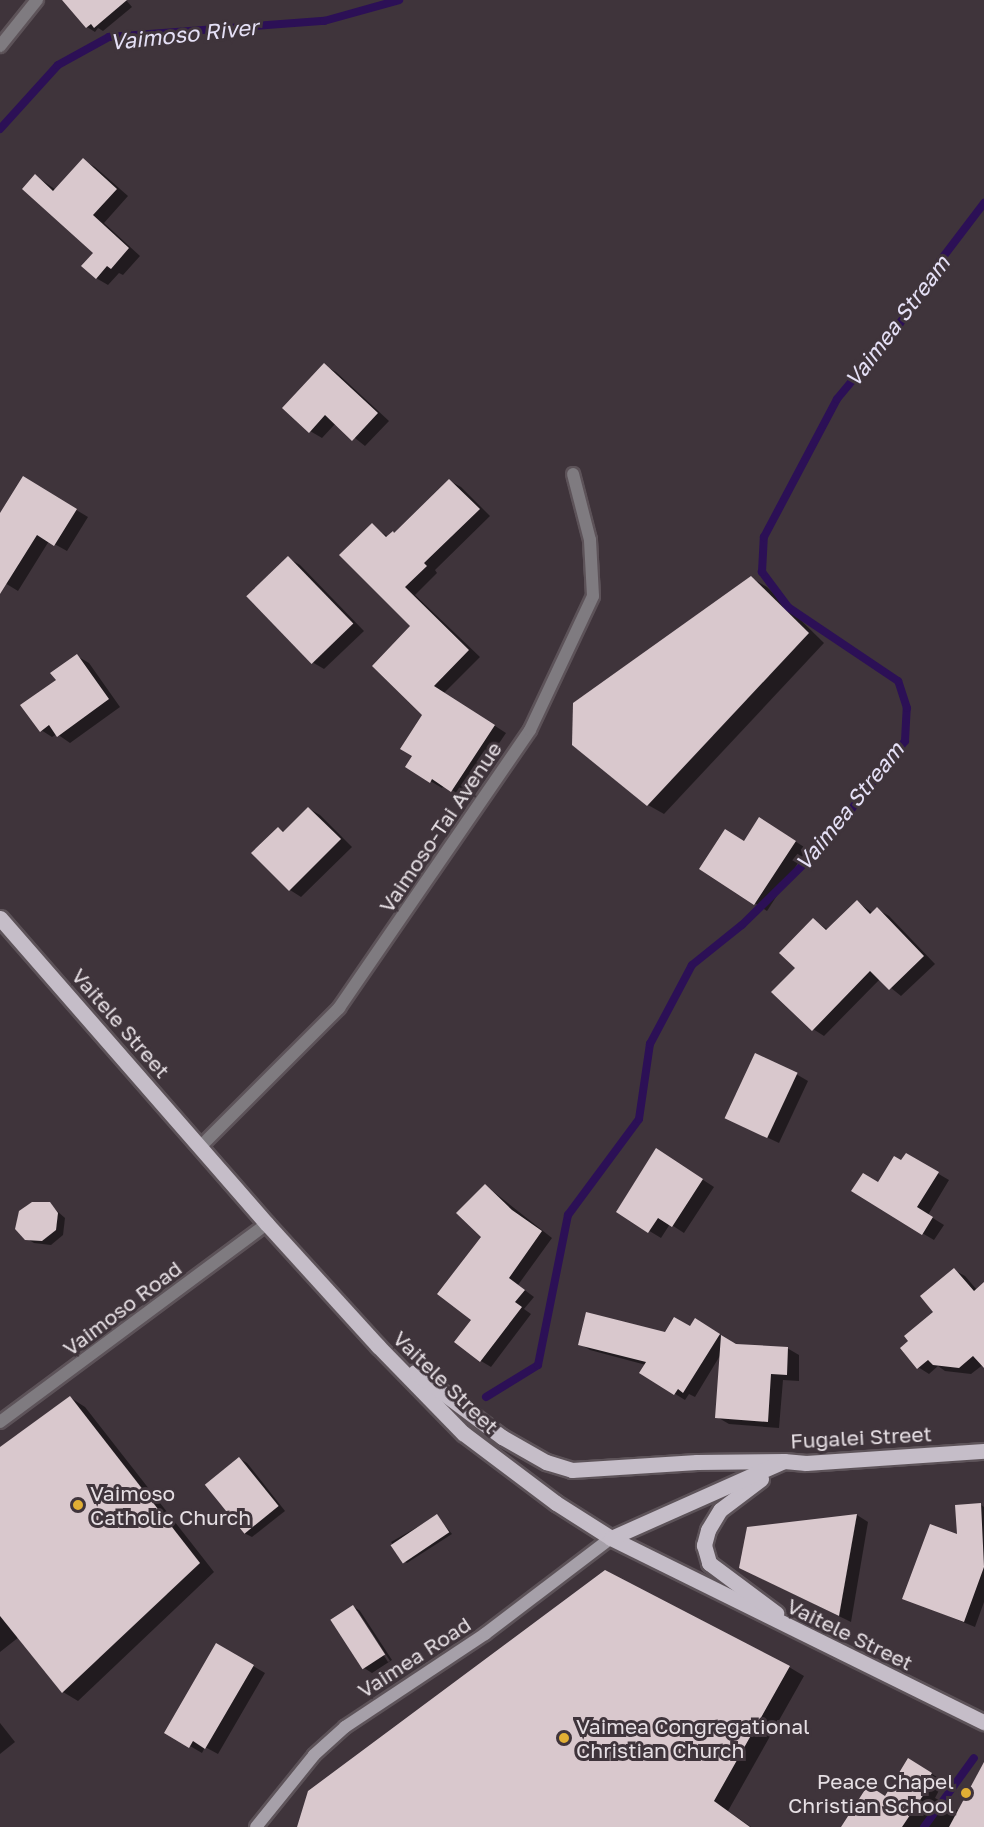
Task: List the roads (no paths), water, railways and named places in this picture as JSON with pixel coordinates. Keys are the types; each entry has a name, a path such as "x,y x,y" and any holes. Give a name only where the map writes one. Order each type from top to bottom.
{"main road":[{"name":"Vaitele Street","path":"0,918 267,1224 378,1346 463,1433 556,1503 611,1538 807,1637 984,1722"},
{"path":"378,1346 502,1437 546,1462 572,1470 697,1462 784,1461"},
{"name":"Fugalei Street","path":"611,1538 784,1461 806,1463 984,1451"},
{"path":"784,1461 720,1510 708,1530 704,1545 709,1563 807,1637"}],"street":[{"path":"0,46 37,0"},
{"name":"Vaimoso-Tai Avenue","path":"200,1147 339,1008 530,730 593,596 590,540 573,474"},
{"name":"Vaimoso Road","path":"0,1422 267,1224"},
{"name":"Vaimea Road","path":"256,1827 314,1755 345,1727 485,1635 611,1538"}],"waterway":[{"name":"Vaimoso River","path":"0,129 58,65 109,37 324,21 399,0"},
{"name":"Vaimea Stream","path":"486,1397 538,1365 568,1215 639,1119 650,1044 692,965 742,925 824,844 905,741 907,708 898,681 788,607 762,572 764,537 837,399 900,323 940,261 984,203"},
{"path":"924,1827 974,1758"}],"place":[{"name":"Vaimoso Catholic Church","path":"78,1505"},
{"name":"Vaimea Congregational Christian Church","path":"564,1738"},
{"name":"Peace Chapel Christian School","path":"966,1793"}]}
